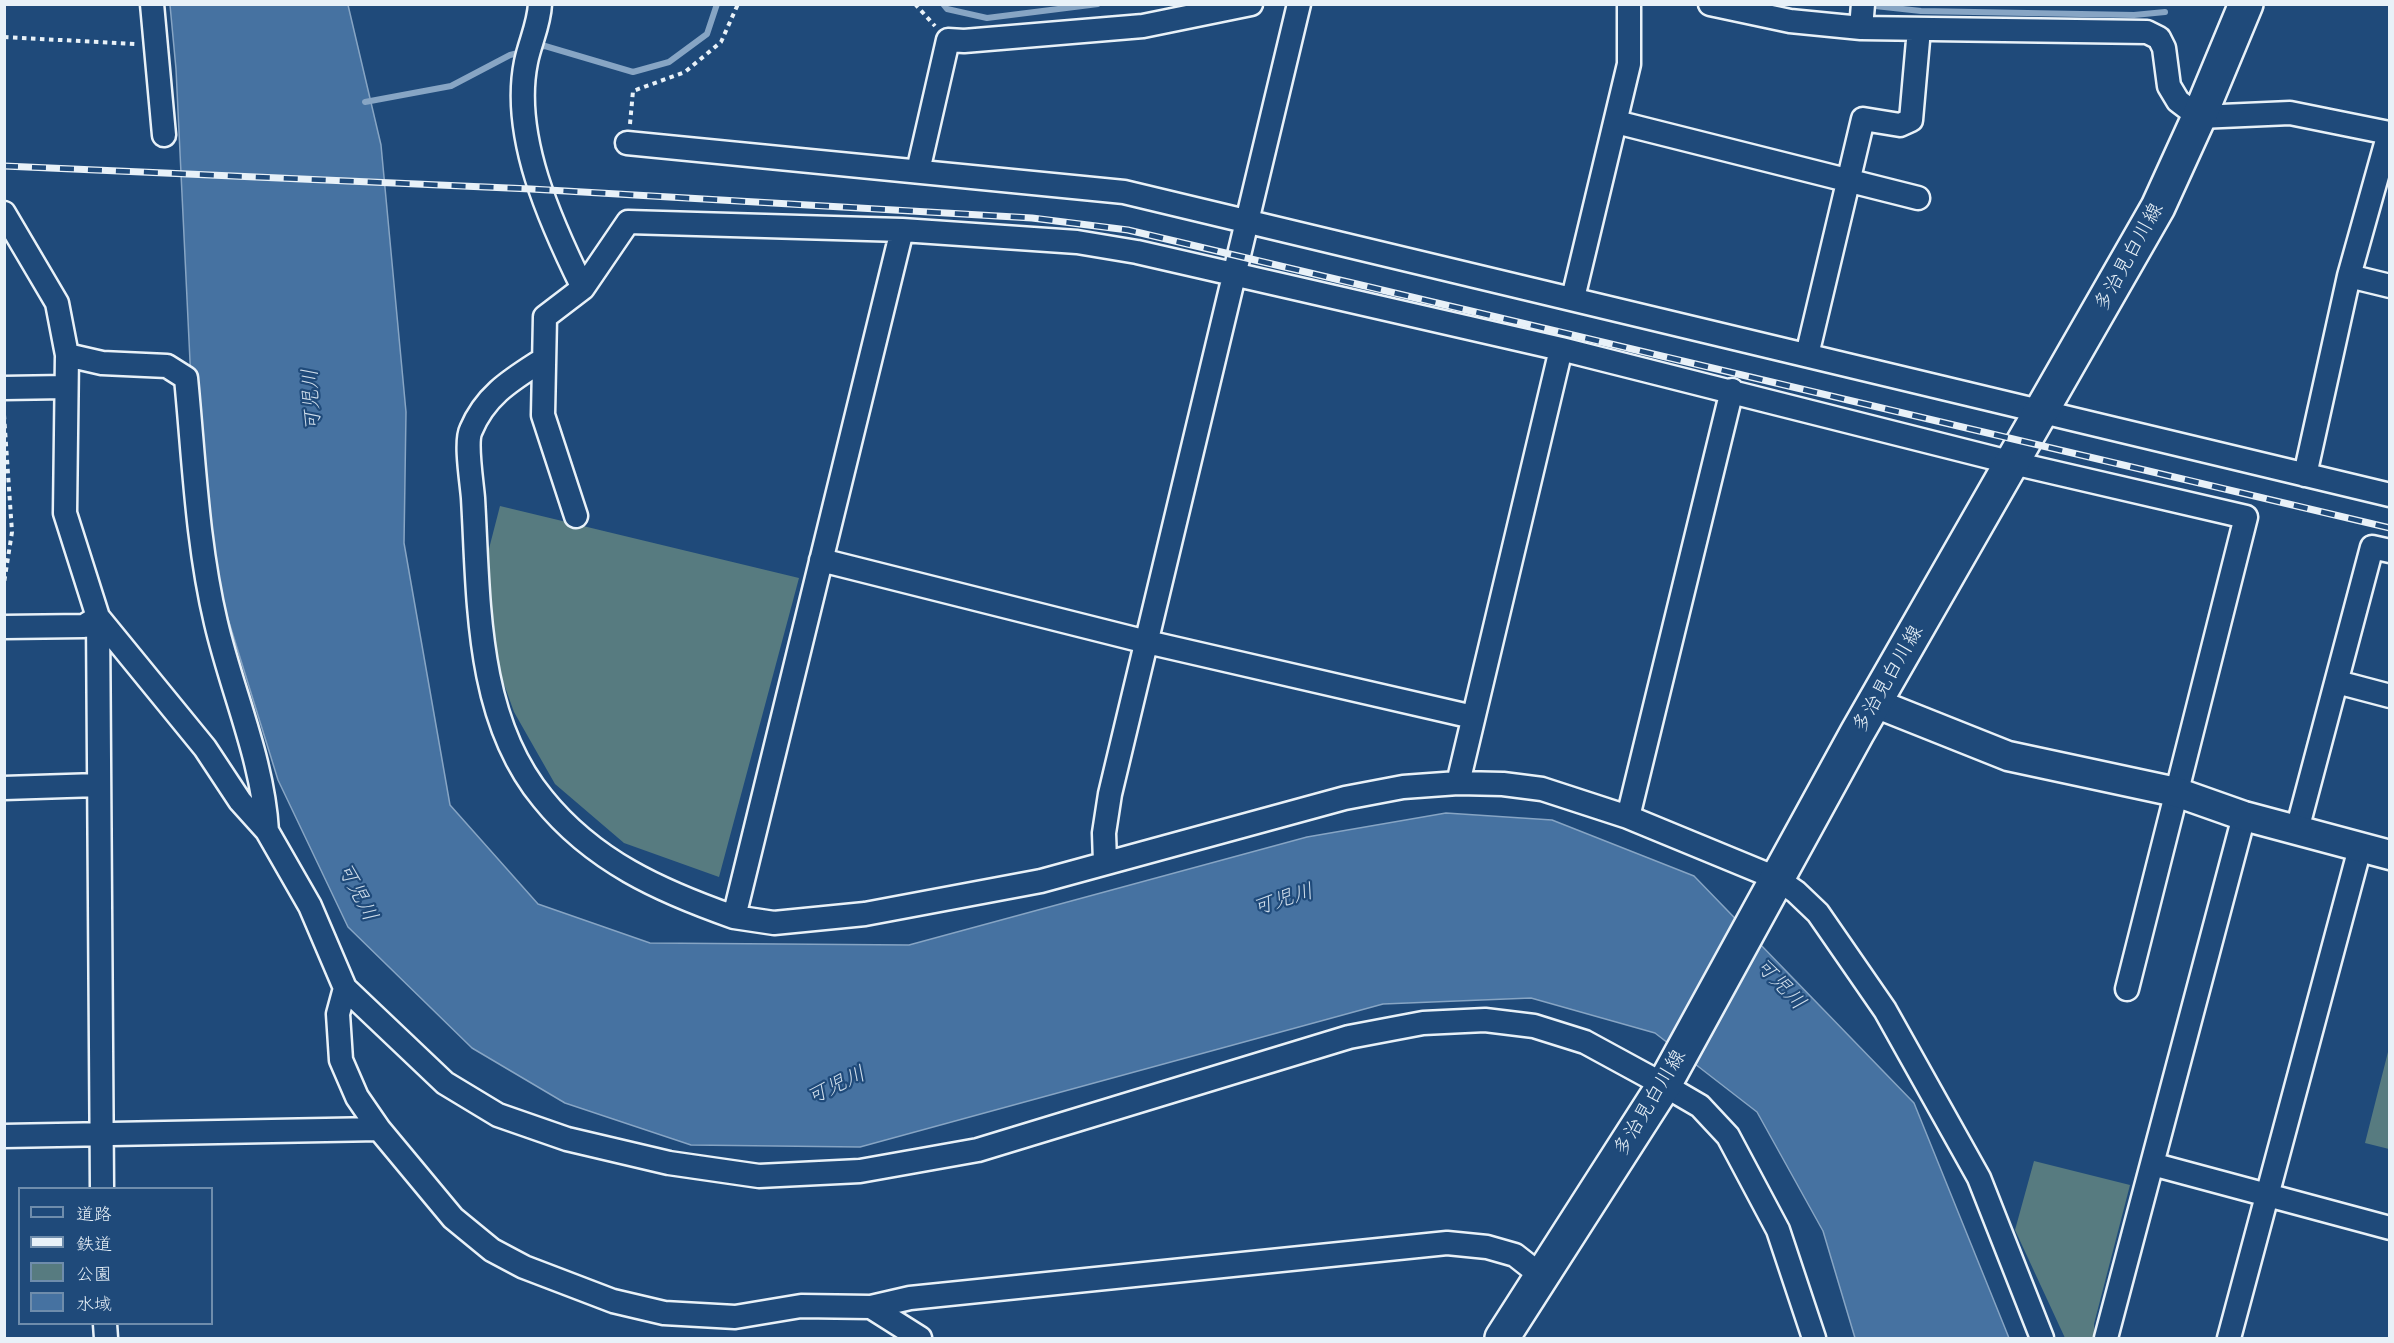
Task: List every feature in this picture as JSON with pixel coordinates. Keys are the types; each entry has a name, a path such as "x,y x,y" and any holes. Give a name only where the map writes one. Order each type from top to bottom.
{"main road":[{"name":"多治見白川線","path":"1502,1338 1664,1084 1776,878 2013,463 2039,410 2158,207 2199,117 2246,4"}],"street":[{"path":"540,4 536,33 526,62 523,117 544,205 584,288"},
{"path":"918,171 948,40 964,42 1143,26 1251,4"},
{"path":"1105,862 1104,833 1110,794 1299,4"},
{"path":"1573,298 1629,64 1629,4"},
{"path":"1710,4 1790,21 1861,28 2147,32 2159,38 2164,48 2169,86 2178,101 2199,117 2290,113 2390,133 2349,276 2305,475"},
{"path":"1861,28 1863,4"},
{"path":"153,6 164,135"},
{"path":"1807,355 1863,119 1900,125 1911,120 1919,29"},
{"path":"1616,122 1918,198"},
{"path":"627,143 1124,192 1249,220 2390,495"},
{"path":"4,213 57,303 67,355 65,513 98,617 102,1187"},
{"path":"576,516 543,415 545,317 584,288 628,222 902,230 1077,242 1235,273 1561,349 1732,390 2013,463 2246,517 2127,989"},
{"path":"734,917 902,230"},
{"path":"2349,276 2390,286"},
{"path":"1458,783 1561,349"},
{"path":"67,355 102,363 167,366 186,378 204,560 216,623 265,798 267,831"},
{"path":"544,359 498,390 469,432 479,601 489,681 507,737 521,768 542,798 594,850 623,870 658,888 734,917 774,923 865,914 1041,881 1346,798 1403,787 1458,783 1503,784 1542,789 1628,817 1776,878 1796,892 1818,913 1886,1010 1979,1178 2042,1338"},
{"path":"4,388 65,387"},
{"path":"1628,817 1732,390"},
{"path":"2297,830 2372,547 2390,551"},
{"path":"821,560 1147,642 1473,717"},
{"path":"98,617 205,748 240,801 267,831 310,906 345,988 445,1083 498,1115 567,1138 669,1163 759,1176 860,1171 978,1150 1349,1037 1423,1023 1485,1020 1534,1026 1585,1042 1664,1084 1700,1106 1728,1136 1778,1230 1814,1338"},
{"path":"4,627 84,626 98,617"},
{"path":"2337,682 2390,696"},
{"path":"1875,703 2008,756 2176,792 2244,816 2390,855"},
{"path":"4,788 98,785"},
{"path":"2106,1338 2244,816"},
{"path":"2229,1338 2360,848"},
{"path":"345,988 338,1014 341,1060 357,1097 379,1129 453,1218 492,1250 524,1267 612,1301 664,1313 735,1317 801,1306 871,1307 910,1298 1447,1243 1487,1248 1515,1255 1543,1276"},
{"path":"4,1136 379,1129"},
{"path":"2152,1164 2390,1228"},
{"path":"871,1307 920,1338"}],"path":[{"path":"627,143 633,91 685,72 712,50 721,42 738,4"},
{"path":"915,4 948,40"},
{"path":"4,37 138,44 153,6"},
{"path":"4,414 12,532 4,583"}],"green space":[{"path":"500,506 799,578 719,877 624,843 555,784 514,712 495,659 484,568"},
{"path":"2389,1048 2390,1149 2365,1143"},
{"path":"2034,1161 2130,1185 2094,1324 2095,1338 2065,1338 2015,1230"}],"water":[{"name":"可児川","path":"170,5 348,5 381,145 406,412 404,543 450,805 538,904 650,943 909,945 1307,837 1446,813 1552,820 1694,876 1914,1103 2009,1338 1855,1338 1823,1231 1757,1112 1655,1033 1531,998 1383,1004 860,1147 691,1145 565,1103 472,1048 348,927 278,780 220,593 191,382 176,69"}],"waterway":[{"path":"535,48 545,46 633,72 669,62 707,34 717,4"},
{"path":"943,4 947,9 987,18 1098,4"},
{"path":"1866,5 1921,11 2134,15 2165,12"},
{"path":"365,102 451,86 510,55 522,52"}],"railway":[{"path":"4,166 531,189 1032,218 1128,230 2390,528"}]}
